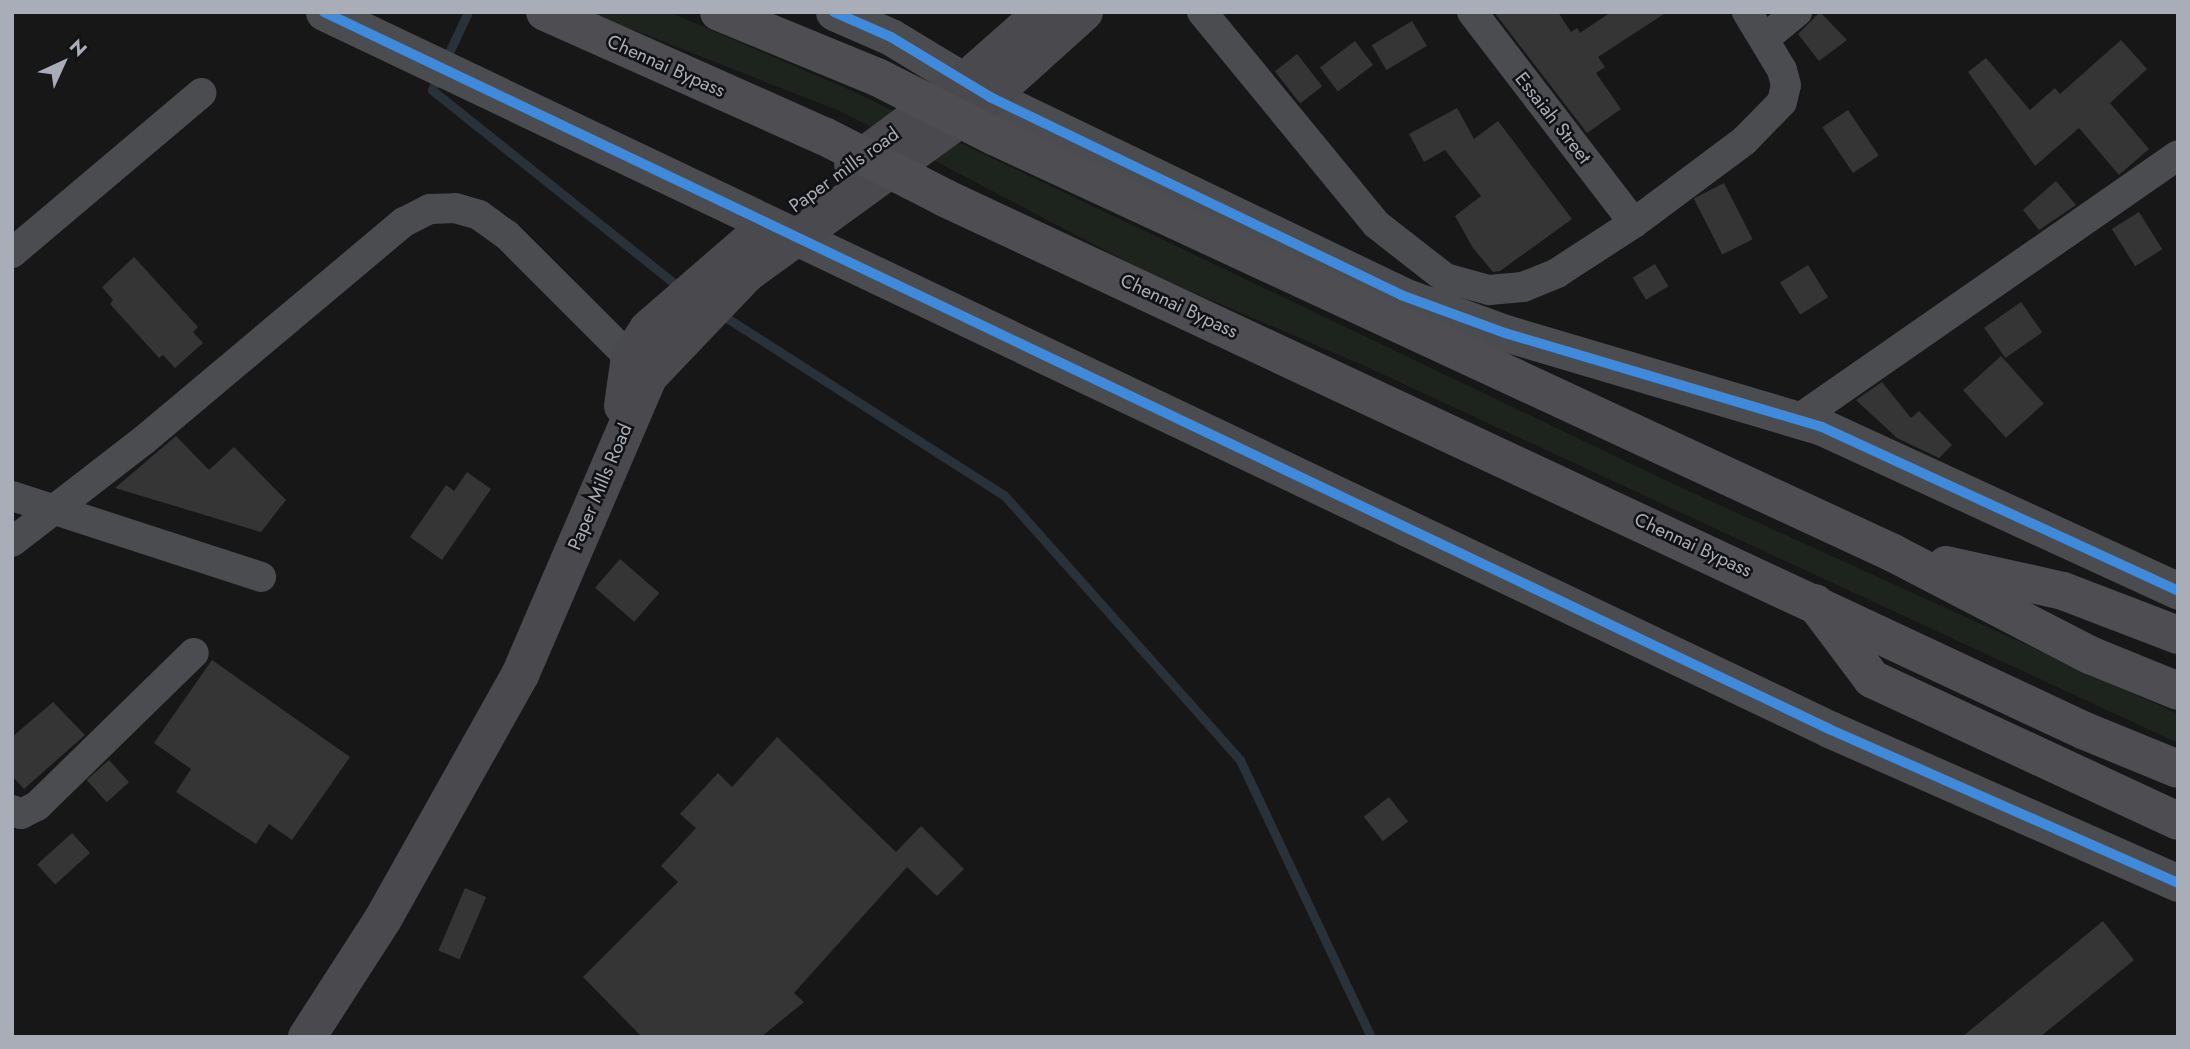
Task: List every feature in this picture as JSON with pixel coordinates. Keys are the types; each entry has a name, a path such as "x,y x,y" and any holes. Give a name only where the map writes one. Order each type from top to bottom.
{"highway":[{"name":"Chennai Bypass","path":"545,12 824,136 945,198 1813,600 2085,730 2178,769"},
{"path":"719,12 877,77 996,137 1893,554 2090,655 2178,691"},
{"path":"1893,554 2063,591 2178,635"},
{"path":"1813,600 1872,680 2178,821"}],"main road":[{"name":"Paper Mills Road","path":"648,354 737,265 772,224 978,89 1034,58 1084,12"},
{"path":"978,89 1041,14"},
{"name":"Paper mills road","path":"617,446 648,354"},
{"name":"Paper Mills Road","path":"307,1037 383,919 520,675 617,446"}],"street":[{"path":"324,12 1829,729 2178,883"},
{"path":"834,12 891,37 978,89 1401,295 1505,333 1797,420 2178,591"},
{"path":"1202,12 1342,188 1376,224 1445,278 1489,290 1523,287 1557,273 1634,223 1744,141 1782,102 1786,85 1764,39 1747,12"},
{"name":"Essaiah Street","path":"1472,12 1634,223"},
{"path":"1764,39 1797,12"},
{"path":"12,253 201,93"},
{"path":"1797,420 2178,155"},
{"path":"12,542 144,440 404,222 430,209 455,208 478,215 507,234 648,354"},
{"path":"12,496 261,577"},
{"path":"12,810 21,814 37,806 194,653"}],"shaded area":[{"path":"588,12 669,12 850,90 1667,481 2178,714 2178,743 1365,366 1148,273 842,112"}],"building":[{"path":"1494,12 1558,12 1571,32 1577,28 1580,33 1611,12 1667,12 1598,57 1605,67 1596,73 1621,109 1587,133"},
{"path":"1820,12 1847,40 1819,61 1798,34"},
{"path":"1412,21 1427,46 1387,70 1372,45"},
{"path":"2121,40 2147,69 2110,103 2149,149 2119,175 2079,128 2035,166 1968,72 1986,58 2030,110 2055,88 2060,94"},
{"path":"1355,41 1373,65 1338,91 1320,67"},
{"path":"1297,54 1322,86 1300,104 1275,71"},
{"path":"1457,108 1474,139 1498,121 1572,219 1500,271 1493,272 1473,248 1455,216 1481,196 1445,150 1424,162 1409,134"},
{"path":"1848,110 1879,156 1853,173 1822,127"},
{"path":"2056,181 2076,205 2039,230 2023,210"},
{"path":"1724,183 1753,239 1722,255 1694,198"},
{"path":"2139,212 2162,249 2135,266 2112,229"},
{"path":"134,257 198,327 193,332 203,343 175,368 163,355 159,358 110,304 113,300 102,287"},
{"path":"1655,264 1668,286 1646,300 1633,277"},
{"path":"1808,265 1828,297 1800,315 1780,282"},
{"path":"2021,302 2042,332 2005,358 1984,328"},
{"path":"2001,356 2044,404 2006,438 1963,390"},
{"path":"1882,382 1911,418 1919,411 1952,445 1939,458 1897,438 1856,400"},
{"path":"176,436 209,470 234,447 286,500 261,532 115,488"},
{"path":"467,472 491,489 442,560 410,537 446,485 454,491"},
{"path":"620,559 659,593 634,622 595,588"},
{"path":"212,660 350,757 292,840 269,824 256,844 176,792 191,769 154,743"},
{"path":"53,702 85,735 24,789 12,776 12,737"},
{"path":"777,737 896,852 921,826 964,869 937,896 907,867 794,993 804,1002 761,1037 642,1037 583,977 678,882 661,866 696,828 680,814 718,773 732,787"},
{"path":"109,760 129,782 107,802 87,780"},
{"path":"1389,797 1408,821 1383,841 1364,817"},
{"path":"72,833 90,853 55,885 37,864"},
{"path":"465,888 486,897 460,960 438,951"},
{"path":"2103,921 2134,960 2040,1037 1962,1037"}],"waterway":[{"path":"445,61 468,12"},
{"path":"439,74 432,90 681,289"},
{"path":"719,313 1004,495 1240,760 1371,1037"}],"cycle path":[{"path":"324,12 1829,729 2178,883"},
{"path":"834,12 891,37 990,97 1401,295 1505,333 1822,427 2178,591"}]}
